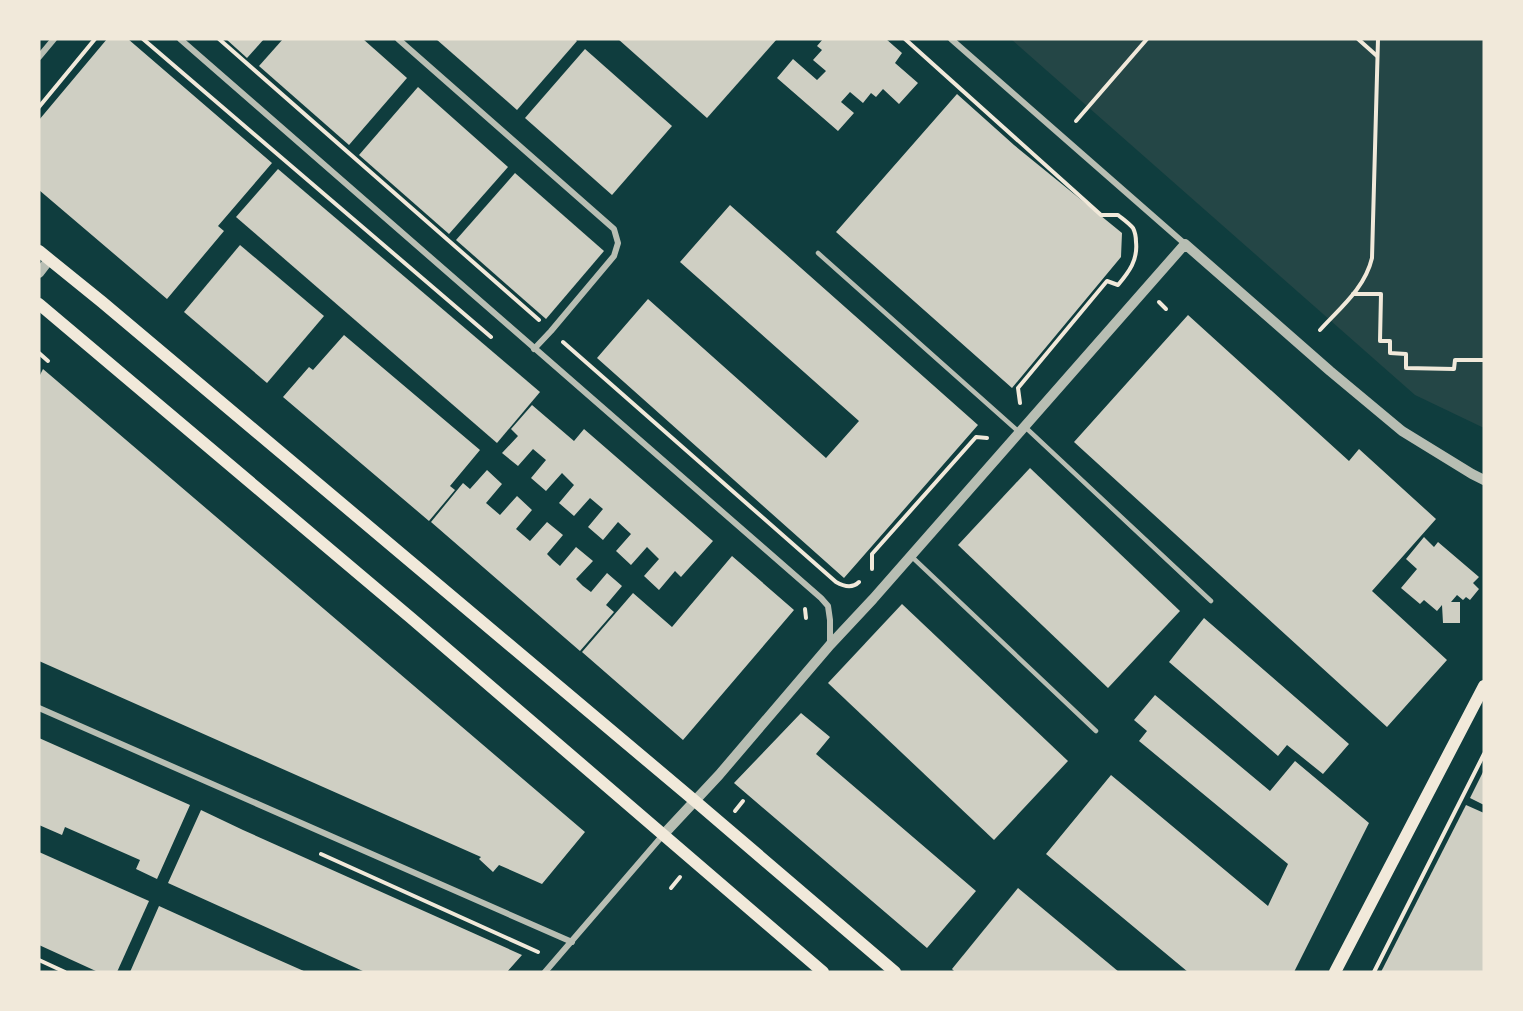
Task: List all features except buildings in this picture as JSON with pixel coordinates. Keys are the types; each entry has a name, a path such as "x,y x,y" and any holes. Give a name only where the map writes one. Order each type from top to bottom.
{"main road":[{"path":"39,251 695,801 895,972"},
{"path":"39,304 411,618 823,972"},
{"path":"1335,972 1484,686"}],"street":[{"path":"39,57 54,39"},
{"path":"180,39 821,598 828,606 830,645"},
{"path":"398,39 614,229 618,243 614,256 534,349"},
{"path":"951,39 1330,371 1402,431 1484,480"},
{"path":"545,972 830,645 1185,244"},
{"path":"39,273 49,260"},
{"path":"39,708 572,942"}],"lane":[{"path":"818,253 1006,420 1022,429 1211,601"},
{"path":"911,556 1096,731"}],"path":[{"path":"39,107 96,39"},
{"path":"143,39 497,342"},
{"path":"219,39 538,319 545,322"},
{"path":"872,569 872,554 976,437 989,438 1020,405 1018,388 1107,281 1118,285 1134,264 1137,251 1136,236 1132,227 1118,215 1101,215 905,39"},
{"path":"1076,121 1147,39"},
{"path":"1358,39 1378,56"},
{"path":"1320,330 1366,278 1372,258 1378,39"},
{"path":"1353,294 1381,294 1380,341 1390,341 1390,354 1406,354 1406,368 1454,369 1455,360 1484,360"},
{"path":"551,331 836,582 844,586 856,585 864,577"},
{"path":"39,353 48,361"},
{"path":"805,607 806,618"},
{"path":"1374,972 1484,754"},
{"path":"39,960 65,972"}],"shaded area":[{"path":"1011,39 1484,39 1484,428 1415,395"}]}
